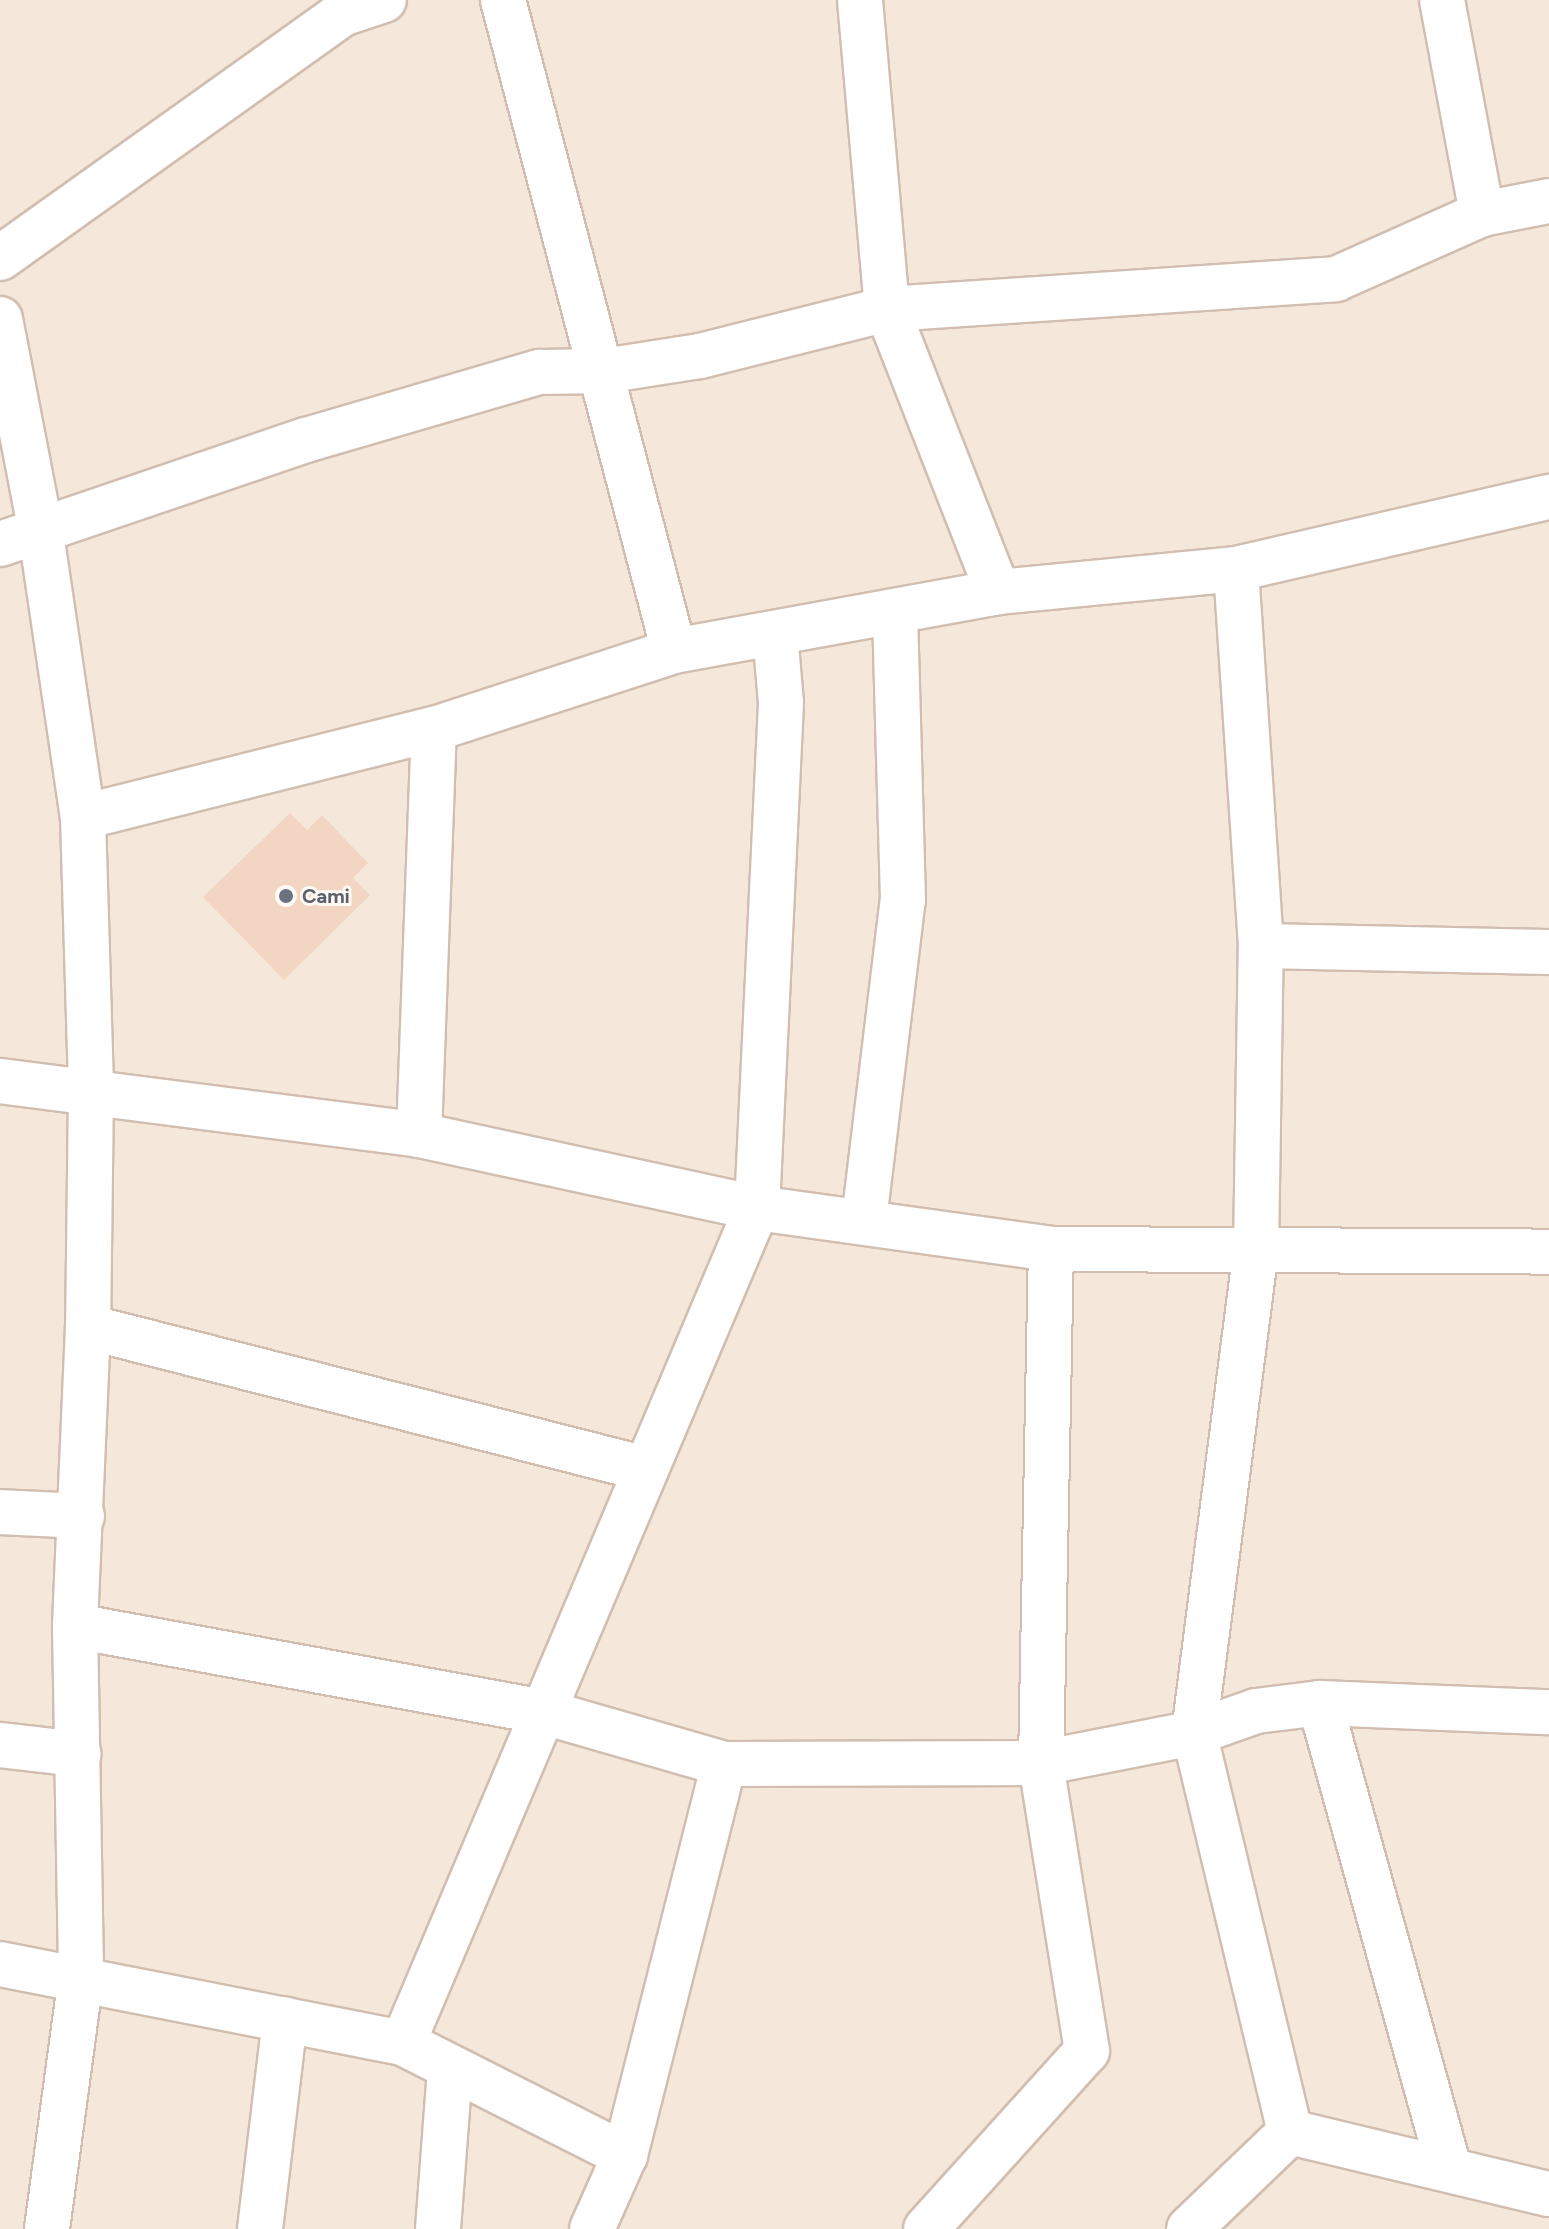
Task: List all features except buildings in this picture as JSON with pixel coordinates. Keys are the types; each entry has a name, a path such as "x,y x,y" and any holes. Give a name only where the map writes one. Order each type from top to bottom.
{"street":[{"path":"0,258 342,14 384,0"},
{"path":"503,0 604,371 674,651"},
{"path":"860,0 887,309 998,592"},
{"path":"1442,0 1482,214"},
{"path":"0,544 40,527 306,440 539,372 604,371 700,356 887,309 1336,279 1482,214 1549,201"},
{"path":"0,319 40,527 83,817 91,1089 88,1327 75,1626 81,1977 47,2229"},
{"path":"83,817 434,729 674,651 998,592 1236,569 1549,497"},
{"path":"1236,569 1261,946 1256,1251 1194,1733 1290,2132"},
{"path":"864,1220 903,900 895,612"},
{"path":"403,2043 757,1208 781,703 775,633"},
{"path":"419,1135 434,729"},
{"path":"1261,946 1549,952"},
{"path":"0,1081 91,1089 419,1135 757,1208 864,1220 1051,1249 1549,1252"},
{"path":"926,2229 1087,2051 1041,1763 1051,1249"},
{"path":"88,1327 646,1469"},
{"path":"0,1512 82,1516"},
{"path":"75,1626 544,1712 724,1764 1041,1763 1194,1733 1256,1711 1320,1703 1548,1710"},
{"path":"1320,1703 1449,2167"},
{"path":"0,1745 78,1754"},
{"path":"592,2229 625,2155 724,1764"},
{"path":"0,1964 81,1977 403,2043 625,2155"},
{"path":"260,2229 285,2019"},
{"path":"438,2229 450,2069"},
{"path":"1290,2132 1449,2167 1549,2194"},
{"path":"1189,2229 1290,2132"}],"shaded area":[{"path":"0,0 1549,0 1549,2229 0,2229"}],"place":[{"name":"Cami","path":"286,896"}]}
